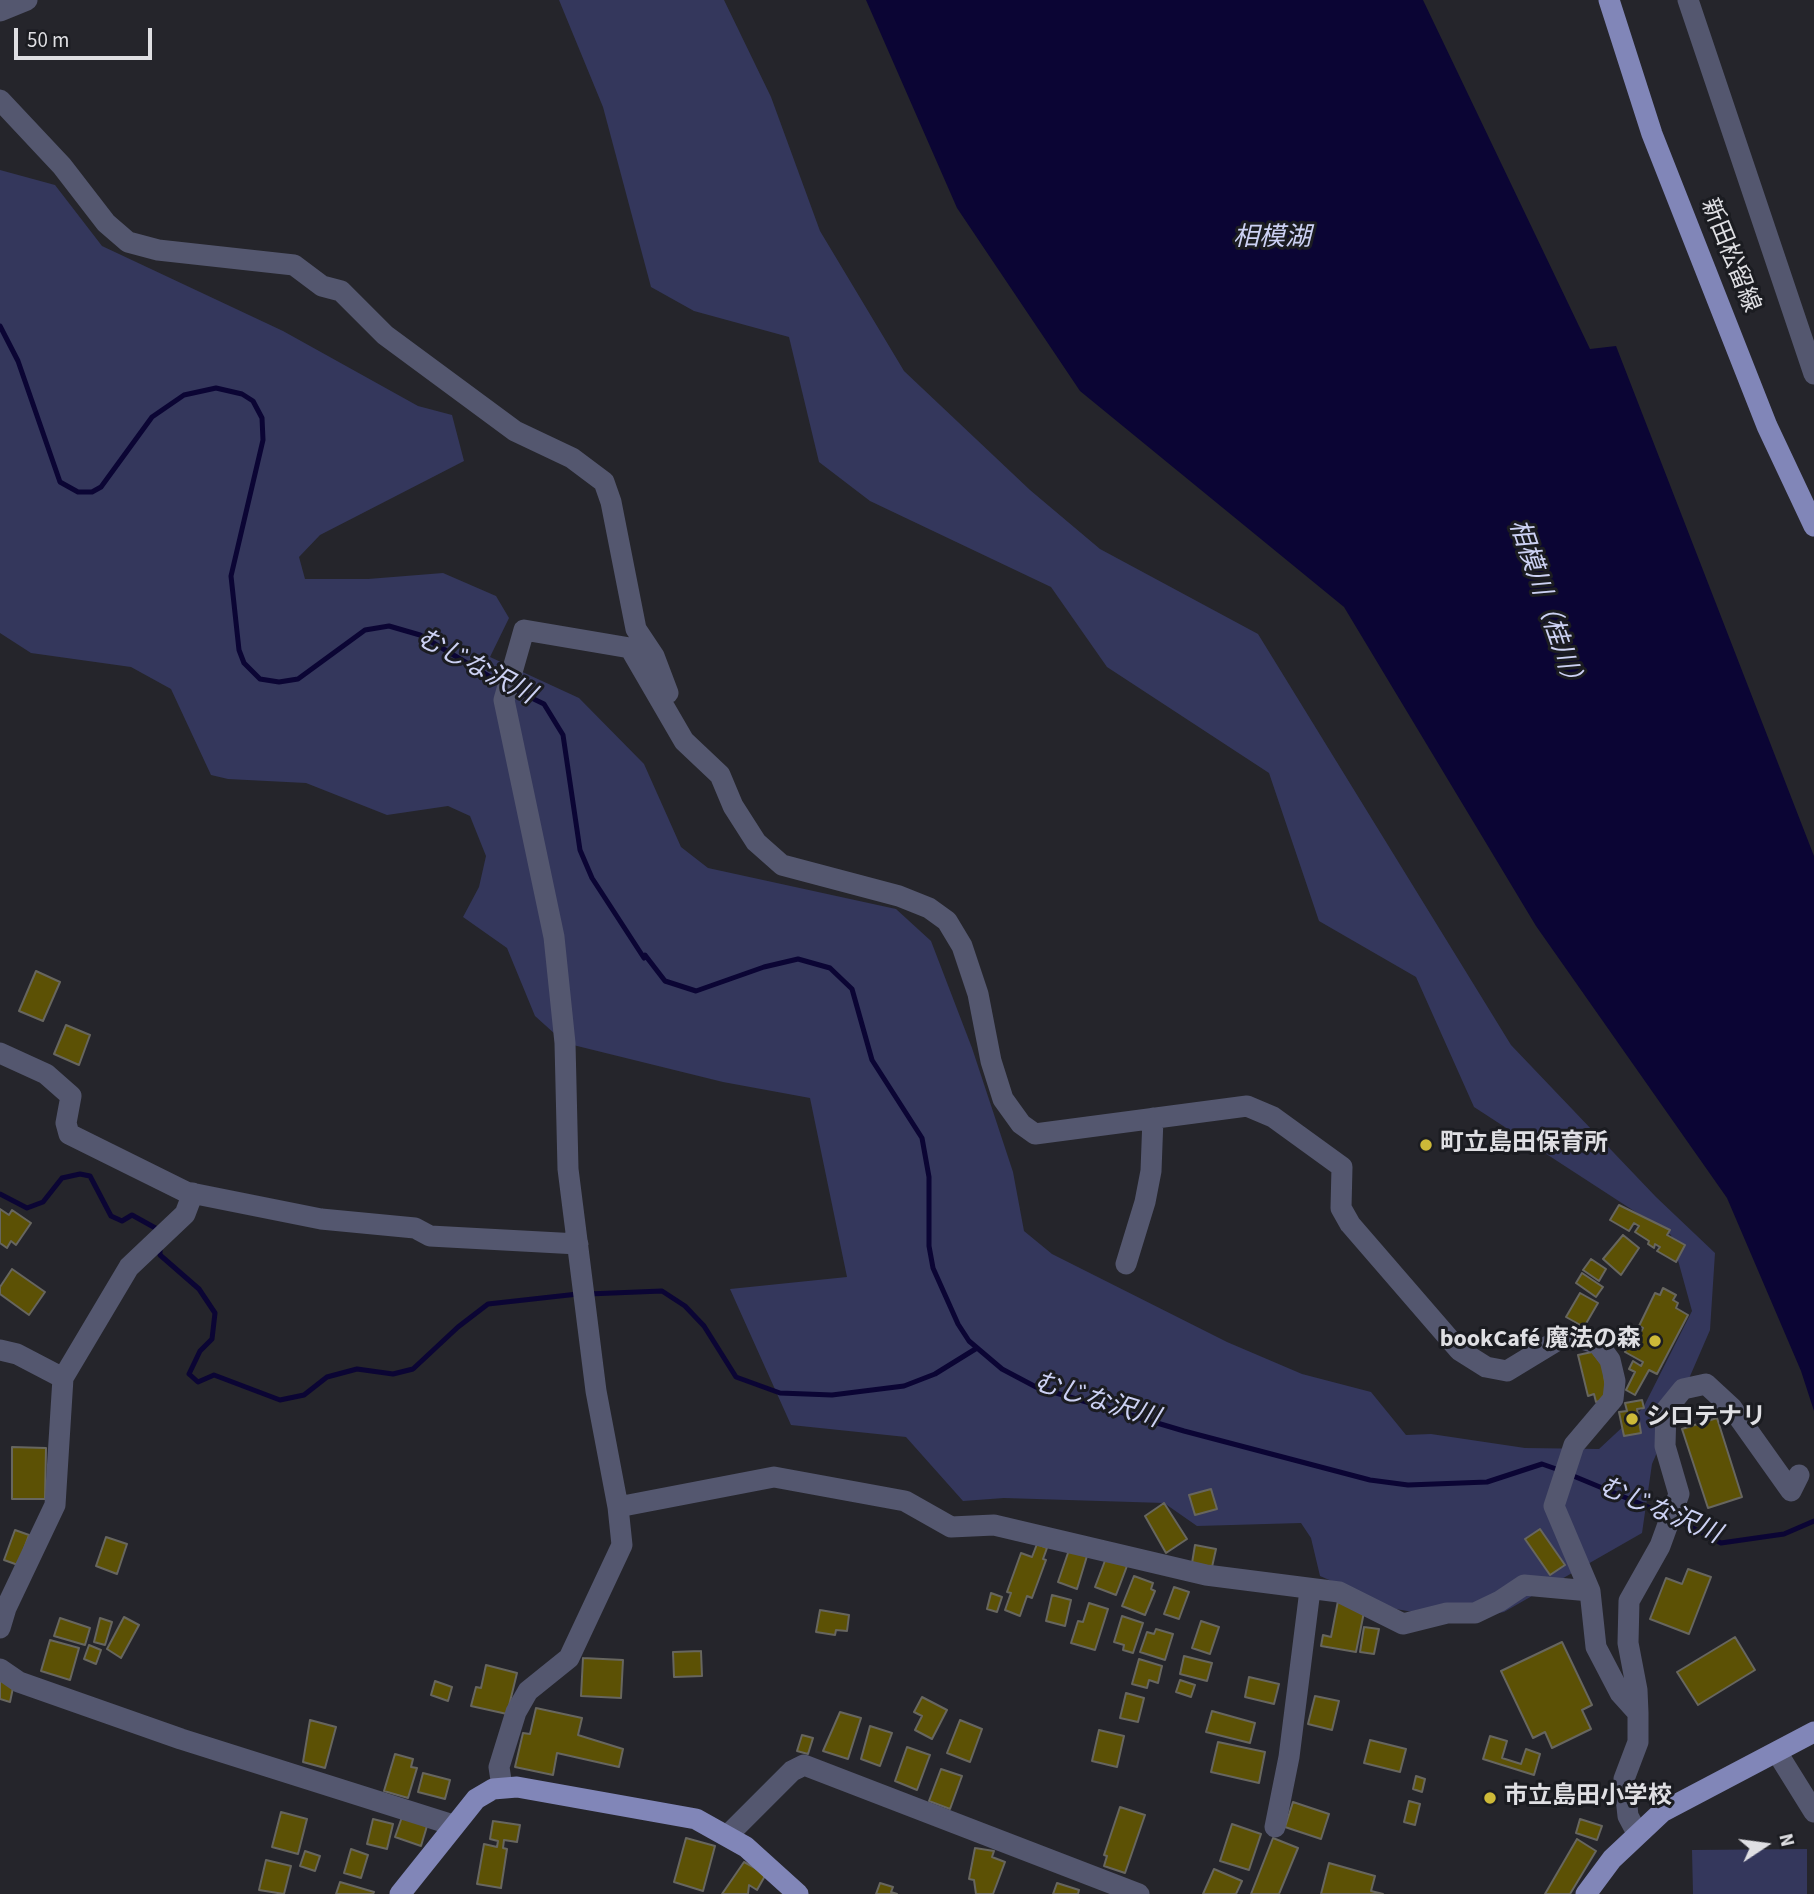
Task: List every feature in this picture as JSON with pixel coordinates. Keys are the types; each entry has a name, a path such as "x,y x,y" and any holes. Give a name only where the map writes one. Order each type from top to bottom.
{"main road":[{"name":"新田松留線","path":"1609,0 1652,134 1767,426 1812,517"},
{"path":"1586,1894 1612,1858 1662,1812 1778,1754 1814,1732"},
{"path":"400,1894 476,1799 502,1787 517,1787 685,1816 728,1835 798,1894"}],"street":[{"path":"0,11 27,0"},
{"path":"1688,0 1814,374"},
{"path":"0,100 62,166 106,223 128,242 158,250 294,265 322,286 341,291 385,335 511,429 572,458 604,482 611,502 636,629 654,656 671,700 672,719"},
{"path":"502,1787 499,1767 516,1712 528,1691 569,1658 621,1545 618,1507 596,1391 568,1169 565,1043 554,937 504,700 524,630 630,648 684,741 720,775 733,806 756,842 782,865 899,896 929,908 947,921 962,946 978,994 991,1061 1003,1099 1021,1124 1035,1134 1247,1106 1273,1117 1342,1167 1341,1208 1350,1224 1459,1350 1486,1367 1507,1371 1558,1340 1579,1338 1598,1344 1610,1360 1615,1381 1613,1399 1574,1445 1554,1506 1590,1591 1596,1647 1620,1692 1638,1713"},
{"path":"0,1053 46,1074 71,1096 66,1123 69,1134 193,1193 321,1219 415,1228 430,1236 578,1244"},
{"path":"1126,1264 1145,1202 1151,1171 1153,1118"},
{"path":"0,1628 6,1608 55,1505 63,1378 129,1267 185,1214 193,1193"},
{"path":"0,1350 17,1353 63,1378"},
{"path":"1637,1833 1628,1816 1624,1779 1638,1742 1637,1690 1628,1643 1629,1601 1660,1546 1679,1494 1665,1446 1666,1410 1683,1389 1706,1384 1732,1408 1791,1491 1799,1475"},
{"path":"618,1507 774,1477 905,1501 951,1527 994,1525 1206,1575 1339,1592 1403,1624 1447,1613 1475,1612 1500,1601 1524,1585 1590,1591"},
{"path":"1275,1827 1289,1757 1310,1590"},
{"path":"0,1669 19,1682 181,1739 453,1825"},
{"path":"1778,1754 1814,1812"},
{"path":"728,1835 792,1770 804,1765 1139,1894"}],"shaded area":[{"path":"559,0 724,0 771,97 820,231 904,371 1030,490 1100,549 1258,634 1511,1045 1656,1197 1715,1253 1710,1330 1652,1464 1642,1533 1504,1612 1463,1621 1396,1609 1320,1576 1311,1538 1301,1523 1197,1526 1164,1503 1004,1498 963,1501 906,1437 791,1425 730,1289 847,1277 810,1098 723,1082 565,1043 535,1016 507,948 463,917 479,887 486,856 470,816 448,806 387,815 306,783 228,779 211,775 171,689 131,667 31,653 0,633 0,170 55,185 102,246 283,331 418,406 452,415 464,461 320,535 299,557 305,579 368,579 443,573 496,596 509,618 490,657 579,698 644,764 681,847 708,868 896,909 931,941 972,1048 1013,1172 1024,1231 1052,1254 1227,1342 1302,1374 1371,1392 1406,1435 1431,1434 1525,1448 1599,1449 1643,1408 1692,1311 1671,1235 1474,1107 1416,977 1319,921 1269,773 1107,667 1051,587 870,501 819,462 789,337 694,311 651,287 603,107"},
{"path":"1807,1849 1807,1894 1693,1894 1692,1850"}],"water":[{"name":"相模湖","path":"866,0 1423,0 1590,349 1616,346 1814,856 1814,1411 1801,1371 1727,1198 1536,926 1344,607 1080,391 957,208"}],"building":[{"path":"36,971 60,982 43,1021 19,1011"},
{"path":"66,1025 90,1035 79,1065 54,1054"},
{"path":"1619,1205 1670,1230 1667,1235 1685,1245 1676,1262 1657,1251 1660,1247 1655,1244 1654,1248 1648,1244 1649,1241 1635,1232 1639,1226 1634,1223 1629,1231 1610,1220"},
{"path":"0,1209 9,1215 12,1210 31,1223 16,1245 11,1241 7,1248 0,1243"},
{"path":"1623,1235 1639,1248 1621,1275 1603,1259"},
{"path":"1591,1259 1606,1269 1599,1281 1583,1270"},
{"path":"12,1269 45,1292 29,1315 0,1294 0,1287"},
{"path":"1582,1273 1603,1287 1596,1297 1576,1283"},
{"path":"1663,1288 1676,1295 1673,1300 1678,1303 1676,1308 1688,1315 1657,1374 1649,1370 1635,1395 1626,1390 1635,1372 1629,1369 1633,1361 1641,1366 1643,1362 1625,1352 1635,1333 1639,1335 1643,1328 1639,1326 1655,1293 1660,1295"},
{"path":"1580,1293 1598,1303 1584,1327 1566,1317"},
{"path":"1592,1352 1603,1366 1606,1390 1603,1400 1596,1402 1594,1394 1588,1396 1578,1355"},
{"path":"1642,1400 1644,1408 1637,1409 1641,1433 1624,1436 1619,1412 1627,1411 1625,1403"},
{"path":"1717,1418 1742,1497 1708,1508 1682,1429"},
{"path":"12,1447 46,1448 45,1499 12,1499"},
{"path":"1211,1489 1217,1509 1195,1515 1189,1495"},
{"path":"1164,1503 1187,1539 1166,1553 1145,1516"},
{"path":"1540,1529 1565,1565 1550,1575 1525,1539"},
{"path":"15,1530 29,1535 18,1565 4,1560"},
{"path":"106,1537 127,1544 117,1574 96,1566"},
{"path":"1037,1544 1047,1548 1043,1559 1046,1560 1032,1598 1027,1596 1020,1616 1005,1610 1011,1593 1007,1592 1021,1553 1032,1557"},
{"path":"1195,1545 1216,1549 1212,1567 1192,1563"},
{"path":"1069,1550 1087,1556 1077,1589 1058,1582"},
{"path":"1106,1558 1127,1566 1116,1595 1095,1587"},
{"path":"1688,1569 1711,1577 1689,1634 1650,1619 1666,1578 1682,1584"},
{"path":"1134,1576 1153,1583 1151,1589 1155,1591 1145,1615 1122,1606"},
{"path":"1174,1587 1189,1592 1179,1619 1164,1614"},
{"path":"991,1593 1002,1597 997,1612 987,1609"},
{"path":"1052,1595 1071,1600 1065,1626 1046,1621"},
{"path":"1338,1601 1364,1612 1356,1652 1321,1646 1323,1635 1331,1637"},
{"path":"1089,1603 1108,1609 1095,1650 1071,1643 1078,1621 1083,1622"},
{"path":"820,1610 849,1615 847,1631 836,1630 835,1635 816,1632"},
{"path":"1122,1616 1143,1623 1133,1653 1123,1650 1124,1645 1114,1642"},
{"path":"124,1617 139,1625 121,1658 107,1649"},
{"path":"60,1618 90,1628 85,1645 54,1636"},
{"path":"100,1618 112,1622 105,1645 94,1642"},
{"path":"1201,1621 1219,1627 1210,1654 1192,1648"},
{"path":"1364,1627 1379,1629 1374,1654 1360,1652"},
{"path":"1156,1629 1173,1634 1165,1660 1140,1652 1147,1632 1154,1634"},
{"path":"1735,1637 1755,1670 1698,1705 1677,1672"},
{"path":"50,1640 79,1648 70,1680 41,1671"},
{"path":"1562,1642 1592,1705 1582,1710 1591,1729 1552,1748 1545,1732 1533,1738 1501,1671"},
{"path":"89,1645 101,1650 96,1664 84,1659"},
{"path":"701,1651 702,1676 674,1677 673,1652"},
{"path":"1184,1656 1212,1663 1207,1681 1180,1674"},
{"path":"583,1658 623,1660 621,1698 581,1696"},
{"path":"1139,1659 1162,1666 1158,1683 1149,1680 1147,1688 1132,1684"},
{"path":"486,1665 517,1673 507,1714 471,1706 476,1687 481,1688"},
{"path":"1249,1677 1279,1684 1274,1704 1245,1697"},
{"path":"0,1680 14,1683 10,1702 0,1699"},
{"path":"1180,1680 1195,1685 1191,1697 1176,1692"},
{"path":"435,1681 452,1687 448,1701 431,1695"},
{"path":"1126,1693 1144,1698 1138,1722 1120,1718"},
{"path":"1315,1696 1339,1701 1332,1730 1308,1724"},
{"path":"922,1697 947,1710 932,1739 915,1730 922,1716 914,1712"},
{"path":"536,1708 582,1718 578,1735 623,1749 619,1767 557,1753 553,1775 515,1767 523,1733 530,1734"},
{"path":"1212,1711 1255,1723 1250,1743 1206,1732"},
{"path":"840,1712 861,1718 848,1759 823,1751"},
{"path":"310,1720 336,1727 325,1768 303,1762"},
{"path":"960,1720 982,1729 970,1762 947,1753"},
{"path":"870,1726 892,1733 880,1766 861,1759"},
{"path":"1099,1730 1124,1736 1117,1767 1092,1761"},
{"path":"802,1735 813,1738 808,1754 797,1751"},
{"path":"1490,1736 1507,1741 1502,1758 1521,1764 1526,1749 1540,1754 1534,1775 1483,1759"},
{"path":"1370,1740 1406,1749 1400,1772 1364,1763"},
{"path":"1218,1742 1265,1752 1259,1783 1211,1772"},
{"path":"907,1747 930,1755 917,1790 895,1781"},
{"path":"395,1754 413,1759 411,1767 417,1768 408,1798 384,1791"},
{"path":"941,1769 962,1776 950,1809 929,1801"},
{"path":"423,1773 450,1780 445,1799 418,1792"},
{"path":"1416,1776 1425,1779 1422,1792 1413,1789"},
{"path":"1409,1801 1420,1804 1415,1825 1404,1822"},
{"path":"1293,1802 1329,1814 1321,1839 1285,1827"},
{"path":"1120,1807 1145,1815 1125,1873 1104,1866 1107,1856 1104,1855"},
{"path":"281,1812 307,1819 298,1854 272,1847"},
{"path":"402,1817 427,1826 421,1846 395,1837"},
{"path":"373,1819 393,1824 387,1849 367,1844"},
{"path":"1580,1819 1602,1826 1597,1840 1576,1833"},
{"path":"493,1821 520,1825 517,1842 504,1840 503,1848 507,1849 501,1888 477,1884 484,1844 497,1847 498,1841 490,1839"},
{"path":"1232,1824 1261,1834 1249,1870 1220,1861"},
{"path":"686,1838 715,1846 703,1891 674,1882"},
{"path":"1273,1838 1298,1848 1279,1894 1251,1894"},
{"path":"1577,1839 1596,1851 1570,1894 1545,1894"},
{"path":"975,1848 994,1851 992,1857 1005,1862 993,1894 976,1894 974,1880 969,1879"},
{"path":"351,1849 368,1855 361,1878 344,1873"},
{"path":"305,1851 320,1856 315,1871 300,1866"},
{"path":"266,1860 291,1866 284,1894 259,1890"},
{"path":"744,1862 766,1874 757,1890 749,1885 748,1894 722,1894"},
{"path":"1329,1863 1375,1876 1371,1891 1383,1894 1321,1894"},
{"path":"1214,1869 1242,1881 1236,1894 1203,1894"},
{"path":"340,1882 374,1892 336,1894"},
{"path":"880,1883 893,1887 891,1892 897,1894 876,1894"},
{"path":"1057,1883 1079,1890 1078,1894 1053,1894"}],"waterway":[{"name":"むじな沢川","path":"0,326 18,361 60,482 78,492 92,492 101,487 152,417 184,395 216,388 242,394 253,401 262,418 263,440 231,576 239,650 244,663 260,679 279,682 298,679 365,630 389,626 420,635 502,684"},
{"name":"むじな沢川","path":"511,688 544,704 563,735 580,850 592,878 644,958 645,955 665,981 696,991 764,967 798,959 830,968 852,989 872,1060 922,1138 929,1177 929,1246 933,1268 958,1324 969,1341 1002,1369 1036,1387 1184,1431 1370,1480 1408,1485 1487,1482 1542,1464 1562,1471"},
{"path":"0,1194 27,1208 43,1202 62,1178 80,1174 90,1176 111,1216 122,1221 132,1215 159,1230"},
{"path":"160,1246 160,1255 199,1289 215,1313 212,1339 200,1351 189,1374 198,1382 214,1375 280,1400 304,1395 327,1377 357,1369 393,1374 413,1369 458,1327 488,1304 578,1294"},
{"path":"588,1294 662,1291 685,1306 704,1326 736,1377 780,1393 832,1395 904,1386 935,1374 977,1348"},
{"name":"むじな沢川","path":"1571,1475 1665,1514"},
{"name":"むじな沢川","path":"1674,1518 1721,1543 1784,1534 1814,1521"}],"place":[{"name":"町立島田保育所","path":"1426,1145"},
{"name":"bookCafé 魔法の森","path":"1655,1341"},
{"name":"シロテナリ","path":"1632,1419"},
{"name":"市立島田小学校","path":"1490,1798"}],"water label":[{"name":"相模川（桂川）","path":"1545,607"}]}
